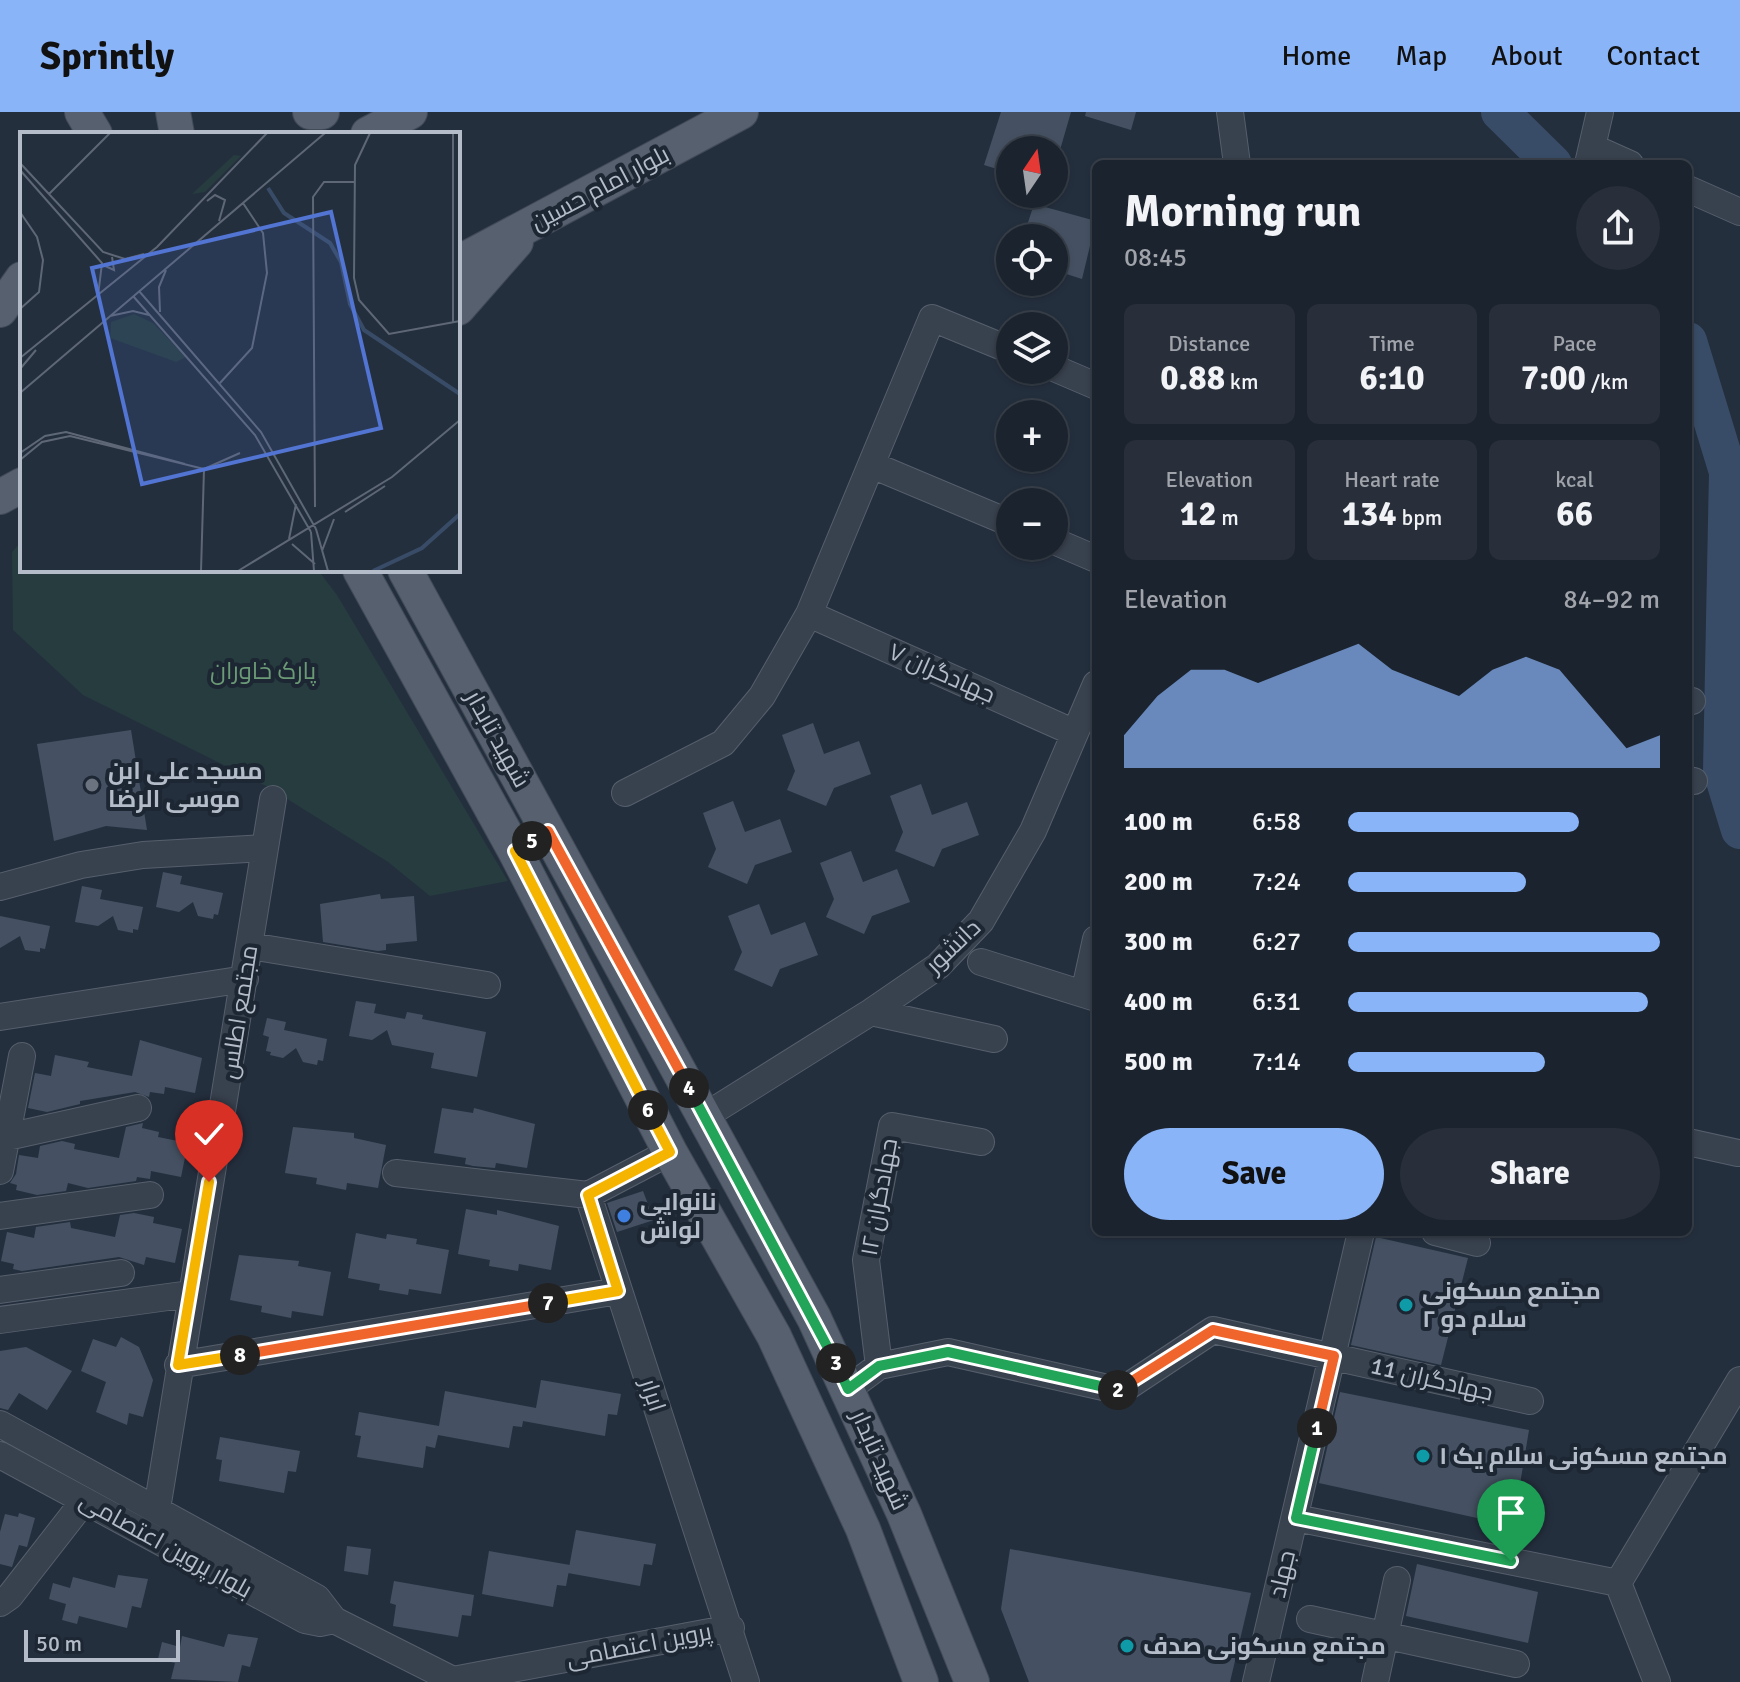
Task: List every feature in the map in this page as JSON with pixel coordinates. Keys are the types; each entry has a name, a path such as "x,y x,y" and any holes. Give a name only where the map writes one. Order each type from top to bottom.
{"main road":[{"path":"76,132 81,112"},
{"path":"81,112 94,132"},
{"path":"173,112 177,132"},
{"path":"310,112 322,112"},
{"path":"372,132 410,112"},
{"name":"بلوار امام حسین","path":"460,262 741,112"},
{"path":"460,306 532,225"},
{"path":"0,310 20,282"},
{"path":"0,320 20,311"},
{"path":"0,497 20,486"},
{"name":"شهید تابدار","path":"407,572 705,1116 848,1389 904,1514 972,1682"},
{"name":"شهید تابدار","path":"363,577 515,851 670,1152 774,1336 863,1529 921,1682"},
{"path":"515,851 548,831"}],"street":[{"path":"1230,112 1236,160"},
{"path":"1600,112 1590,156 1610,160"},
{"path":"1692,191 1740,212"},
{"path":"625,793 723,743 762,696 809,614 932,318 996,344"},
{"path":"1068,374 1092,384"},
{"path":"872,465 996,517"},
{"path":"1068,547 1092,557"},
{"name":"جهادگران ۷","path":"809,614 1075,733"},
{"name":"دانشور","path":"705,1116 871,1012 938,966 981,921 1033,831 1092,693"},
{"name":"مجتمع اطلس","path":"157,1509 178,1365 273,799"},
{"path":"0,887 81,865 143,855 265,848"},
{"path":"250,946 487,985"},
{"path":"981,962 1090,996"},
{"path":"0,1017 245,979"},
{"path":"871,1012 994,1039"},
{"path":"2,1156 22,1056"},
{"path":"2,1156 138,1108"},
{"name":"جهادگران ۱۲","path":"879,1366 866,1260 892,1126 981,1142"},
{"path":"1692,1143 1738,1153"},
{"path":"396,1173 588,1195 670,1152"},
{"path":"0,1216 150,1195"},
{"name":"ابرار","path":"588,1195 746,1682"},
{"name":"جهاد","path":"1256,1682 1360,1236"},
{"path":"1450,1236 1477,1243"},
{"path":"0,1290 121,1273"},
{"path":"178,1365 618,1291"},
{"path":"0,1320 190,1294"},
{"name":"جهادگران 11","path":"879,1366 948,1352 1121,1391 1213,1330 1530,1401"},
{"path":"848,1389 879,1366"},
{"path":"1618,1583 1740,1380"},
{"name":"بلوار پروین اعتصامی","path":"0,1424 157,1509"},
{"name":"بلوار پروین اعتصامی","path":"0,1455 305,1620 320,1623 334,1620"},
{"path":"0,1603 10,1596 84,1501"},
{"path":"157,1509 317,1598 334,1620 453,1681"},
{"path":"1296,1518 1618,1583"},
{"path":"1375,1682 1397,1580"},
{"path":"1618,1583 1657,1682"},
{"path":"1310,1619 1516,1664"},
{"name":"پروین اعتصامی","path":"453,1681 731,1628"}],"green space":[{"name":"پارک خاوران","path":"20,543 20,572 320,572 337,595 508,881 430,896 388,862 268,787 83,695 13,630 12,552"}],"building":[{"path":"1001,112 1071,112 1064,136 996,136 996,169 984,165"},
{"path":"1086,112 1136,112 1131,130 1085,116"},
{"path":"1033,208 1049,208 1092,220 1092,238 1082,279 1068,274 1068,224 1028,224"},
{"path":"813,723 824,754 859,741 871,774 834,788 826,806 787,790 795,771 782,735"},
{"name":"مسجد علی ابن موسی الرضا","path":"131,730 147,830 106,826 54,841 37,744"},
{"path":"921,784 932,815 967,802 979,835 942,849 934,867 895,851 903,832 890,796"},
{"path":"733,801 745,832 780,819 792,852 755,865 747,884 708,867 716,849 703,813"},
{"path":"851,851 863,882 897,869 910,902 872,916 864,934 826,917 834,899 820,863"},
{"path":"163,872 182,876 180,884 223,893 218,915 214,914 213,919 198,916 193,902 179,912 156,907"},
{"path":"82,886 102,890 100,899 143,907 138,930 133,929 133,933 118,930 113,916 98,926 75,922"},
{"path":"380,894 381,899 414,896 417,941 386,944 386,950 378,951 323,942 320,904"},
{"path":"759,904 771,935 805,922 818,955 780,969 772,987 734,970 742,952 728,916"},
{"path":"0,916 50,926 45,949 40,948 40,952 25,950 20,936 0,948"},
{"path":"356,1001 376,1004 374,1013 405,1019 407,1012 423,1015 422,1019 486,1032 477,1077 431,1068 434,1053 392,1045 387,1030 372,1040 349,1036"},
{"path":"267,1018 286,1022 284,1030 327,1039 323,1061 318,1060 317,1065 303,1062 296,1048 283,1058 270,1055 271,1052 266,1051 269,1037 263,1035"},
{"path":"140,1040 202,1058 195,1093 165,1087 164,1094 150,1092 149,1097 135,1092 80,1101 80,1104 47,1112 28,1108 35,1073 51,1076 55,1055 89,1062 87,1067 132,1076"},
{"path":"442,1108 473,1113 474,1108 535,1124 527,1168 496,1163 495,1168 473,1166 465,1164 466,1158 434,1153"},
{"path":"143,1123 142,1128 159,1132 158,1137 188,1143 181,1177 151,1171 150,1179 137,1177 136,1181 88,1188 68,1183 66,1191 37,1195 16,1190 17,1185 10,1183 16,1174 19,1155 38,1158 40,1146 62,1141 75,1144 74,1149 119,1158 126,1127"},
{"path":"293,1127 354,1133 354,1138 386,1145 378,1188 347,1183 346,1190 316,1184 317,1178 285,1173"},
{"path":"643,1191 654,1220 617,1232 607,1203"},
{"path":"466,1209 497,1215 497,1210 559,1226 551,1270 519,1264 518,1271 489,1266 490,1260 458,1254"},
{"path":"134,1213 154,1217 153,1223 182,1229 175,1263 146,1257 144,1265 119,1257 22,1271 13,1269 14,1264 1,1261 7,1232 34,1238 36,1227 70,1222 71,1228 115,1237 120,1215"},
{"path":"356,1233 386,1239 387,1234 417,1239 416,1244 449,1250 441,1294 409,1289 408,1295 379,1290 380,1284 348,1278"},
{"name":"مجتمع مسکونی سلام دو ۲","path":"1376,1237 1468,1258 1441,1365 1351,1345"},
{"path":"239,1255 299,1261 298,1266 331,1272 323,1316 292,1311 291,1318 261,1312 262,1306 230,1300"},
{"path":"121,1337 139,1347 153,1380 143,1417 129,1413 127,1425 96,1412 106,1382 81,1371 93,1339 116,1347"},
{"path":"26,1347 72,1371 47,1410 19,1393 8,1410 0,1408 0,1351"},
{"path":"541,1380 621,1394 617,1415 608,1414 605,1436 523,1421 522,1427 513,1426 509,1448 438,1435 435,1448 426,1446 423,1468 357,1457 361,1436 355,1435 359,1412 439,1426 445,1391 536,1408"},
{"name":"مجتمع مسکونی سلام یک ۱","path":"1340,1392 1529,1430 1513,1526 1319,1483"},
{"path":"220,1437 300,1451 296,1472 288,1471 284,1493 219,1481 222,1460 216,1459"},
{"path":"19,1513 35,1518 27,1547 19,1545 12,1567 0,1564 0,1532 5,1514 18,1517"},
{"path":"576,1530 656,1544 652,1565 644,1564 640,1586 568,1573"},
{"path":"347,1546 371,1549 368,1575 344,1571"},
{"name":"مجتمع مسکونی صدف","path":"1010,1549 1251,1593 1230,1682 1029,1682 1001,1609"},
{"path":"489,1551 570,1565 566,1586 557,1585 553,1607 482,1594"},
{"path":"1417,1564 1538,1592 1528,1643 1406,1616"},
{"path":"118,1575 148,1579 141,1608 132,1606 127,1628 79,1616 77,1624 62,1620 66,1604 49,1599 53,1583 70,1588 73,1577 115,1588"},
{"path":"394,1581 474,1595 471,1616 462,1615 458,1637 393,1626 396,1605 390,1603"},
{"path":"228,1634 258,1638 250,1667 242,1665 238,1682 171,1679 175,1663 158,1659 162,1642 180,1647 182,1636 224,1647"}],"waterway":[{"path":"1500,112 1549,160"},
{"path":"1692,354 1728,472 1722,771 1740,830"}],"place":[{"name":"مسجد علی ابن موسی الرضا","path":"92,785"},
{"name":"نانوایی لواش","path":"624,1216"},
{"name":"مجتمع مسکونی سلام دو ۲","path":"1406,1305"},
{"name":"مجتمع مسکونی سلام یک ۱","path":"1423,1456"},
{"name":"مجتمع مسکونی صدف","path":"1127,1646"}],"route":[{"path":"209,1182 178,1365 618,1291 588,1195 670,1152 515,851 548,831 814,1318 848,1389 879,1366 948,1352 1121,1391 1213,1330 1334,1356 1296,1518 1511,1561"}]}
